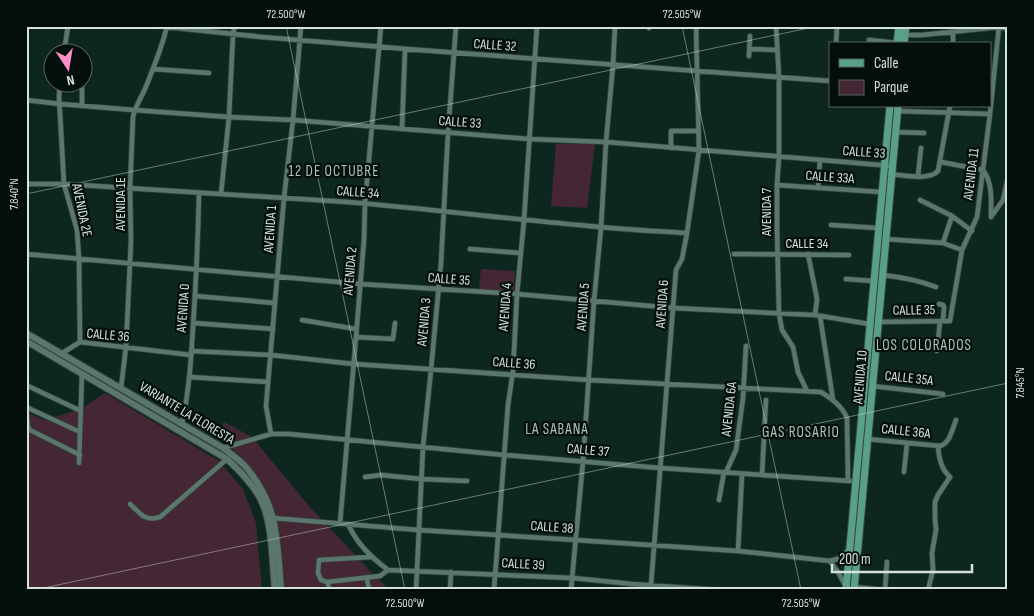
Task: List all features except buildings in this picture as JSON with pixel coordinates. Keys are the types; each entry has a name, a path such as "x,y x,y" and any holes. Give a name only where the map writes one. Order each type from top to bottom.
{"main road":[{"path":"897,42 899,26"},
{"path":"904,42 906,26"},
{"name":"AVENIDA 10","path":"850,588 849,550 856,482 867,439 885,239 890,108"},
{"name":"AVENIDA 10","path":"888,165 895,132 897,109"},
{"name":"AVENIDA 10","path":"850,588 860,425 881,192 887,174"},
{"name":"VARIANTE LA FLORESTA","path":"26,333 82,374 227,460 246,478 265,510 273,537 281,590"},
{"name":"VARIANTE LA FLORESTA","path":"27,344 59,357 121,388 223,448 243,464 266,496 273,518 274,590"}],"street":[{"path":"66,42 68,26"},
{"name":"CALLE 32","path":"158,26 454,53 829,81"},
{"path":"218,32 219,26"},
{"path":"221,194 229,117 235,26"},
{"name":"AVENIDA 1","path":"271,434 266,406 301,26"},
{"name":"AVENIDA 2","path":"340,523 381,26"},
{"name":"AVENIDA 3","path":"416,590 423,447 438,289 456,26"},
{"name":"AVENIDA 4","path":"494,590 524,220 537,26"},
{"name":"AVENIDA 5","path":"571,590 583,461 615,26"},
{"name":"AVENIDA 6","path":"650,587 655,546 676,270 682,259 688,233 699,150 696,26"},
{"name":"AVENIDA 7","path":"776,26 779,77 777,185 778,314 782,330 792,347 798,372 807,391"},
{"path":"836,42 837,26"},
{"name":"AVENIDA 1E","path":"121,388 126,347 131,241 130,188 133,117 134,110 140,101 153,69 167,27"},
{"path":"906,35 999,27 1008,29"},
{"name":"AVENIDA 11","path":"992,89 999,27"},
{"path":"953,32 953,42"},
{"path":"750,36 750,56"},
{"path":"869,40 888,42"},
{"path":"402,129 406,49"},
{"path":"750,49 777,50"},
{"path":"153,69 209,72"},
{"name":"AVENIDA 2E","path":"59,92 64,184 77,230 80,342"},
{"path":"82,92 82,106"},
{"name":"CALLE 33","path":"26,100 134,110 293,120 529,139 606,142 888,165"},
{"path":"950,108 941,162 983,170 988,176 990,185 991,217 1003,200 1008,178"},
{"name":"AVENIDA 11","path":"950,321 962,250 977,218 990,108"},
{"path":"897,109 990,114"},
{"path":"671,148 671,131 698,131"},
{"path":"895,132 924,133"},
{"path":"918,176 921,148"},
{"path":"818,188 820,160"},
{"name":"CALLE 33","path":"887,174 927,177 935,175 941,162"},
{"name":"CALLE 34","path":"26,184 64,184 394,206 601,228 688,233"},
{"name":"CALLE 33A","path":"777,185 881,192"},
{"name":"AVENIDA 0","path":"182,424 186,405 194,322 199,193"},
{"path":"920,200 952,216 972,231"},
{"path":"943,243 952,216"},
{"path":"831,225 878,228"},
{"path":"885,239 943,243 962,250"},
{"path":"26,241 26,270"},
{"path":"470,249 520,253"},
{"name":"CALLE 35","path":"27,254 360,284 517,294 673,308 818,315 870,324"},
{"name":"CALLE 34","path":"734,254 850,255"},
{"path":"808,254 833,400 847,418 856,482"},
{"path":"882,275 906,278 936,287"},
{"path":"846,279 873,281"},
{"path":"195,296 275,303"},
{"path":"937,351 944,307 939,304"},
{"path":"302,320 356,329"},
{"name":"CALLE 35","path":"878,322 950,321"},
{"path":"194,322 273,329"},
{"path":"356,337 393,340 395,323"},
{"name":"CALLE 36","path":"59,357 80,342 191,353 271,355 431,370 667,385 822,392 833,400"},
{"name":"AVENIDA 6A","path":"719,500 725,472 736,450 746,346"},
{"path":"79,463 82,374"},
{"path":"189,376 268,382"},
{"path":"26,385 81,411"},
{"name":"CALLE 35A","path":"872,386 943,394"},
{"path":"762,475 766,400"},
{"path":"26,406 80,432"},
{"path":"26,406 29,429 80,455"},
{"name":"CALLE 36A","path":"867,439 944,445 956,420"},
{"name":"CALLE 37","path":"223,448 271,434 289,434 504,455 856,482"},
{"path":"904,472 907,443"},
{"path":"928,590 933,570 932,553 936,535 935,502 950,477 943,469 938,454 938,446"},
{"path":"130,504 146,518 152,520 160,517 227,460"},
{"path":"738,551 742,474"},
{"path":"365,477 381,475 467,481"},
{"name":"CALLE 38","path":"273,518 418,530 738,551 830,561"},
{"path":"348,524 358,542 371,557 388,570 380,576 367,578 327,582 321,580 318,573 319,560 371,557"},
{"path":"849,550 837,559 830,561 850,588 884,590 886,562"},
{"name":"CALLE 39","path":"388,570 572,578 650,587 718,590"},
{"path":"450,590 451,572"},
{"path":"367,578 369,590"},
{"path":"327,582 330,590"},
{"path":"632,584 632,590"}],"green space":[{"path":"556,144 595,144 587,208 551,206"},
{"path":"481,269 515,271 514,291 479,289"},
{"path":"105,393 219,461 243,489 256,523 262,590 26,590 26,412 45,420 81,409"},
{"path":"224,422 252,437 309,506 390,590 283,590 267,496 255,474 242,457 219,438"}],"district":[{"name":"12 DE OCTUBRE","path":"334,171"},
{"name":"LOS COLORADOS","path":"924,345"},
{"name":"LA SABANA","path":"557,429"},
{"name":"GAS ROSARIO","path":"801,432"}]}
